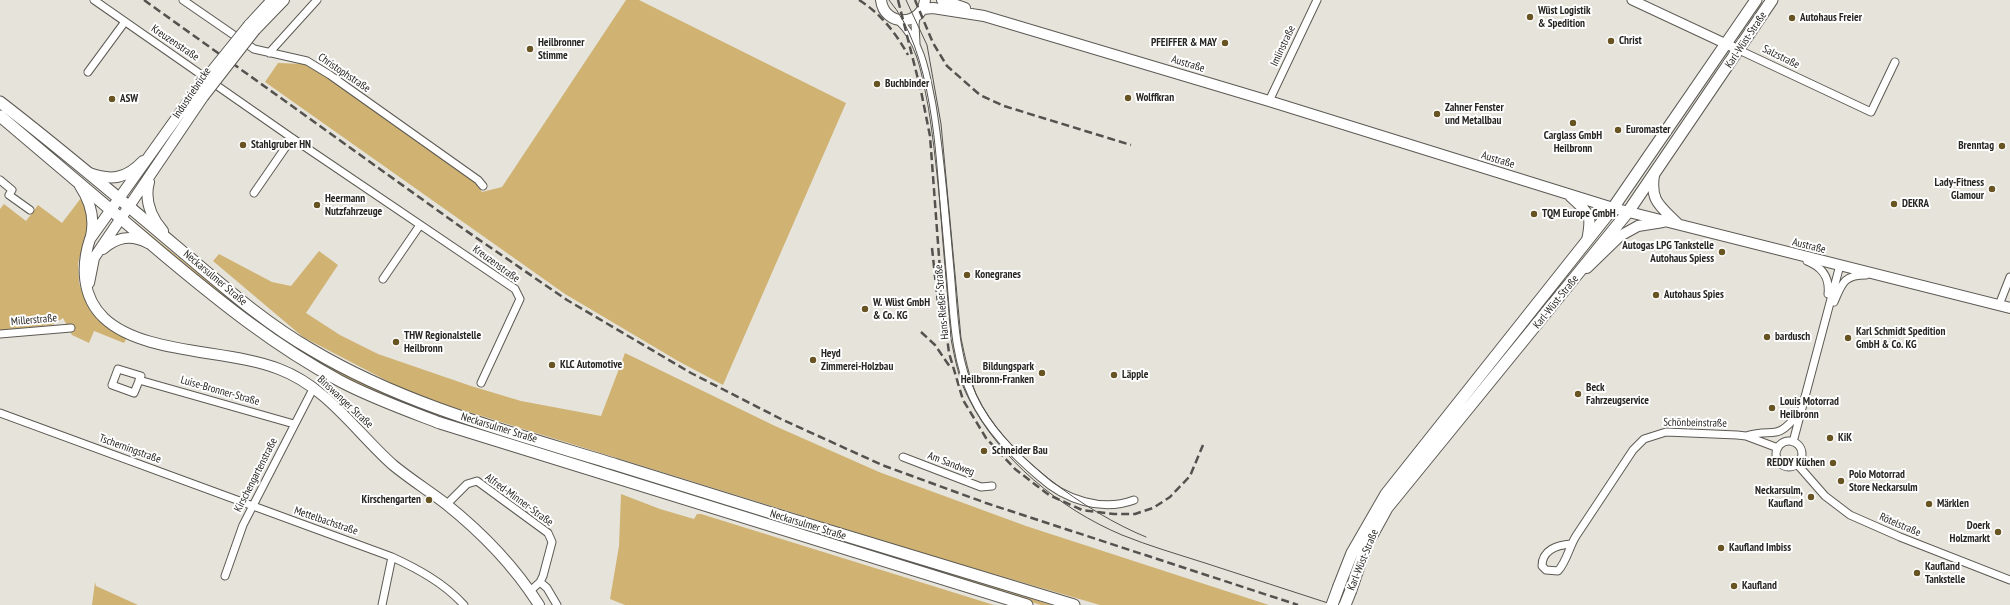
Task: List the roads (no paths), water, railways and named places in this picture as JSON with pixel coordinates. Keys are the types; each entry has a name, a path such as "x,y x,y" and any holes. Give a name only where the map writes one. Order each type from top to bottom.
{"main road":[{"name":"Industriebrücke","path":"252,28 272,0"},
{"name":"Industriebrücke","path":"130,208 152,176 216,64 252,28 284,0"},
{"path":"881,0 886,13 898,20"},
{"name":"Austraße","path":"942,0 984,16 1269,101 1613,208 2010,308"},
{"name":"Karl-Wüst-Straße","path":"1332,605 1352,553 1386,494 1613,208 1756,0"},
{"name":"Karl-Wüst-Straße","path":"1345,605 1366,546 1387,508 1628,212 1772,0"},
{"name":"Austraße","path":"898,20 909,20 922,8 933,8 984,16"},
{"name":"Industriebrücke","path":"120,199 161,142 199,95"},
{"name":"Neckarsulmer Straße","path":"0,102 88,172 220,284 272,324 310,349 356,374 440,409 797,521 1074,605"},
{"name":"Neckarsulmer Straße","path":"0,116 110,211 212,294 265,335 341,382 379,400 440,423 1027,605"},
{"path":"88,172 99,176 118,178 140,165 161,142"},
{"path":"1654,175 1652,189 1653,195 1660,206 1678,224"},
{"path":"152,176 147,197 152,216 178,248"},
{"path":"79,184 87,197 92,213 92,230 90,239"},
{"path":"1568,195 1587,212 1591,222 1587,242"},
{"name":"Binswanger Straße","path":"120,199 90,239 84,262 84,272 90,297 103,317 117,328 138,338 266,364 294,375 314,387 395,466 446,505 491,546 530,591 539,605"},
{"path":"90,297 90,273 94,258 120,219 130,208"},
{"path":"1565,291 1620,236 1638,226 1667,221"},
{"path":"94,258 105,248 120,238 135,238 153,245"}],"street":[{"name":"Kreuzenstraße","path":"94,0 124,23 515,289 520,299 481,383"},
{"name":"Christophstraße","path":"183,0 254,49 307,61 330,75 478,180 483,186"},
{"path":"270,53 317,0"},
{"name":"Imlinstraße","path":"1269,101 1317,0"},
{"name":"Salzstraße","path":"1632,0 1870,112 1895,62"},
{"name":"Hans-Rießer-Straße","path":"916,44 915,24 922,8"},
{"name":"Hans-Rießer-Straße","path":"898,20 916,44 923,62 935,125 956,338 960,362 973,396 992,430 1018,458 1054,488 1069,496 1090,503 1120,505 1134,500"},
{"path":"88,72 124,23"},
{"path":"254,193 292,138"},
{"path":"0,180 12,190 9,195 30,210"},
{"path":"383,279 420,225"},
{"path":"1786,252 1814,264 1823,271 1829,286 1826,316"},
{"path":"1793,442 1840,265"},
{"path":"1826,316 1844,280 1858,275 1881,275"},
{"path":"1999,305 2010,277"},
{"name":"Millerstraße","path":"0,334 71,328"},
{"name":"Luise-Bronner-Straße","path":"139,380 294,424"},
{"name":"Kirschengartenstraße","path":"225,576 237,540 252,506 314,387"},
{"path":"1746,436 1757,433 1772,434 1780,432 1800,412"},
{"name":"Tscherningstraße","path":"0,413 252,506"},
{"name":"Schönbeinstraße","path":"1571,544 1558,544 1550,550 1542,561 1542,566 1546,570 1558,571 1564,564 1571,544 1633,450 1644,439 1666,432 1746,436 1778,448"},
{"path":"1786,442 1793,442 1800,447 1802,454 1797,464 1788,467 1780,463 1776,456 1778,448 1786,442"},
{"name":"Am Sandweg","path":"903,457 981,487 992,486"},
{"name":"Rötelstraße","path":"1797,464 1825,496 1850,515 1900,538 2010,580"},
{"name":"Alfred-Minner-Straße","path":"446,505 467,484 477,482 548,533 552,542 540,582"},
{"name":"Mettelbachstraße","path":"252,506 392,557 429,575 444,586 464,605"},
{"path":"382,605 392,557"},
{"path":"530,591 540,582 547,588 557,605"}],"tram line":[{"path":"889,0 903,21 915,46 923,74 929,104 937,164 951,339 956,362 969,399 997,442 1014,462 1034,480 1076,511 1099,524 1122,535 1153,546 1334,605"},
{"path":"906,0 927,45 941,124 961,338 969,373 976,394 988,416 1005,438 1049,479 1098,513 1146,537"},
{"path":"1329,599 1348,605"}],"railway":[{"path":"144,0 465,230 567,300 691,373 781,419 882,465 986,503 1298,605"},
{"path":"859,0 881,17 908,55"},
{"path":"898,0 921,91 930,136 942,297 949,353 963,400 986,438 1015,469 1049,495 1082,510 1114,514 1135,514 1153,508 1170,497 1190,476 1203,445"},
{"path":"915,0 933,43 947,66 980,95 1004,106 1131,145"},
{"path":"932,248 938,304"},
{"path":"921,332 935,345 950,367"}],"place":[{"name":"Wüst Logistik & Spedition","path":"1530,17"},
{"name":"Autohaus Freier","path":"1792,18"},
{"name":"Christ","path":"1611,41"},
{"name":"PFEIFFER & MAY","path":"1225,43"},
{"name":"Heilbronner Stimme","path":"530,49"},
{"name":"Buchbinder","path":"877,84"},
{"name":"Wolffkran","path":"1128,98"},
{"name":"ASW","path":"112,99"},
{"name":"Zahner Fenster und Metallbau","path":"1437,114"},
{"name":"Carglass GmbH Heilbronn","path":"1573,123"},
{"name":"Euromaster","path":"1618,130"},
{"name":"Stahlgruber HN","path":"243,145"},
{"name":"Brenntag","path":"2002,146"},
{"name":"Lady-Fitness Glamour","path":"1992,189"},
{"name":"DEKRA","path":"1894,204"},
{"name":"Heermann Nutzfahrzeuge","path":"317,205"},
{"name":"TQM Europe GmbH","path":"1534,214"},
{"name":"Autogas LPG Tankstelle Autohaus Spiess","path":"1722,252"},
{"name":"Konegranes","path":"967,275"},
{"name":"Autohaus Spies","path":"1656,295"},
{"name":"W. Wüst GmbH & Co. KG","path":"865,309"},
{"name":"bardusch","path":"1767,337"},
{"name":"Karl Schmidt Spedition GmbH & Co. KG","path":"1848,338"},
{"name":"THW Regionalstelle Heilbronn","path":"396,342"},
{"name":"Heyd Zimmerei-Holzbau","path":"813,360"},
{"name":"KLC Automotive","path":"552,365"},
{"name":"Bildungspark Heilbronn-Franken","path":"1042,373"},
{"name":"Läpple","path":"1114,375"},
{"name":"Beck Fahrzeugservice","path":"1578,394"},
{"name":"Louis Motorrad Heilbronn","path":"1772,408"},
{"name":"KiK","path":"1830,438"},
{"name":"Schneider Bau","path":"984,451"},
{"name":"REDDY Küchen","path":"1833,463"},
{"name":"Polo Motorrad Store Neckarsulm","path":"1841,481"},
{"name":"Neckarsulm, Kaufland","path":"1811,497"},
{"name":"Kirschengarten","path":"429,500"},
{"name":"Märklen","path":"1929,504"},
{"name":"Doerk Holzmarkt","path":"1998,532"},
{"name":"Kaufland Imbiss","path":"1721,548"},
{"name":"Kaufland Tankstelle","path":"1917,573"},
{"name":"Kaufland","path":"1734,586"}]}
